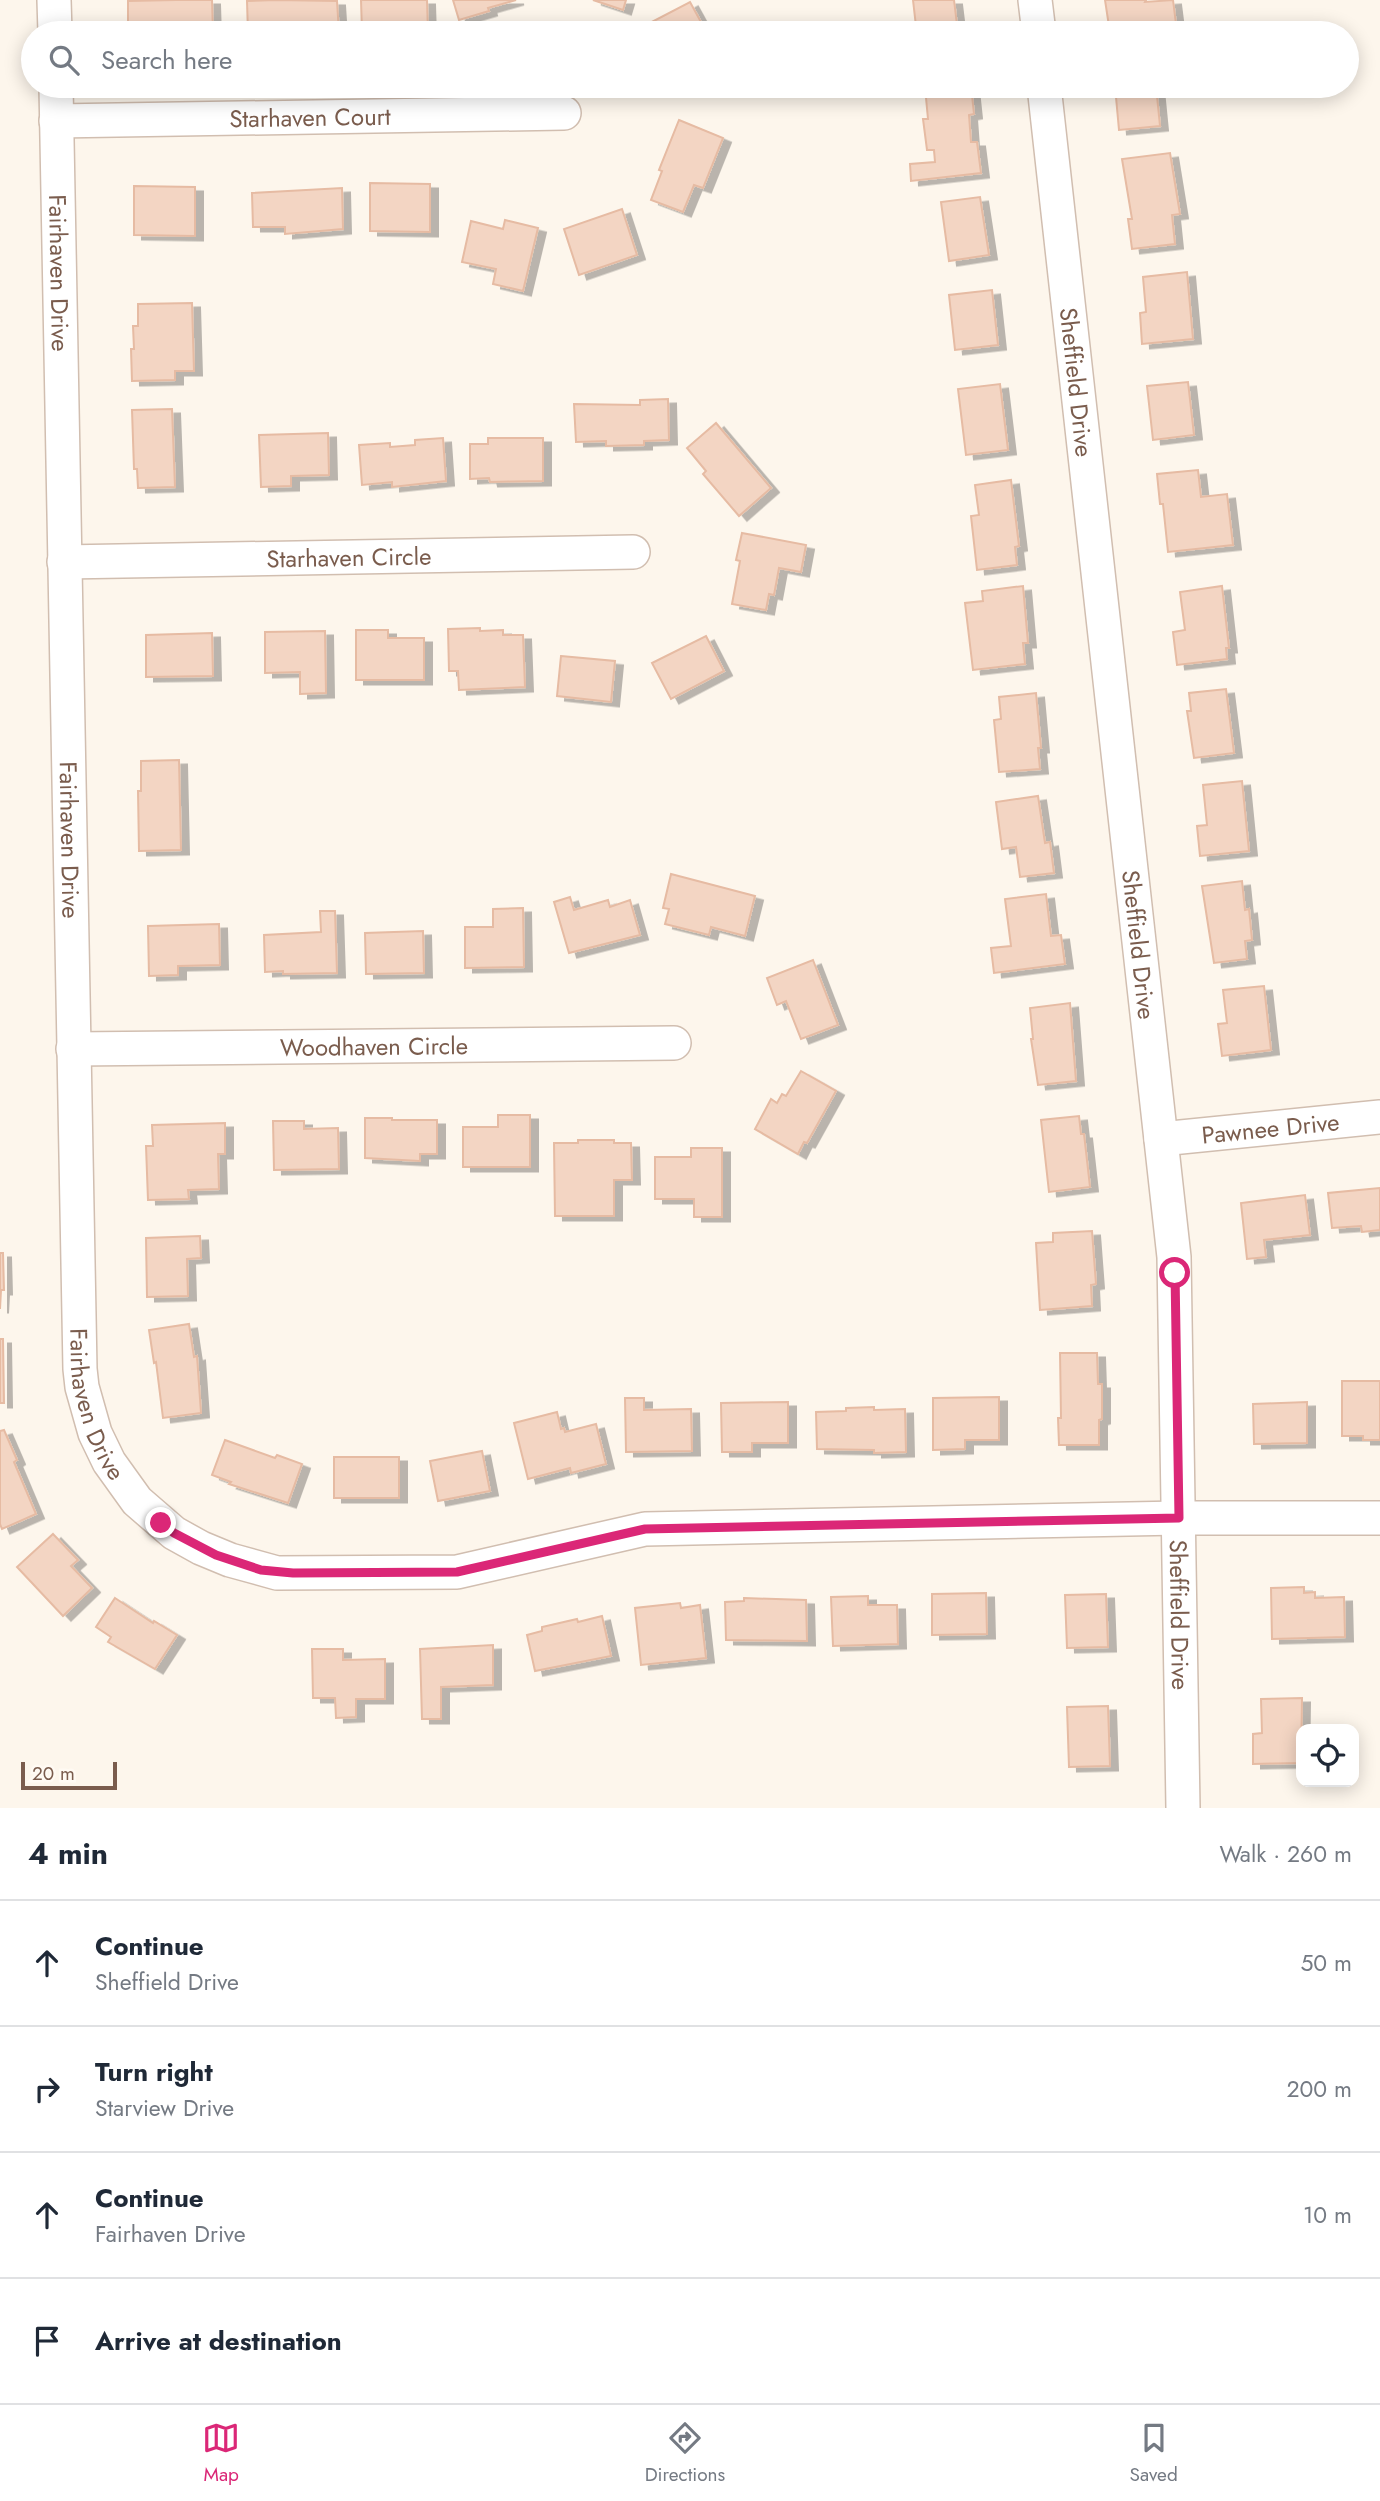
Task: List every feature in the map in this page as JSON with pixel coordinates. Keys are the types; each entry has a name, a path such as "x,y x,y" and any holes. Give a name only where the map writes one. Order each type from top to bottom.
{"street":[{"path":"54,0 55,21"},
{"path":"1035,0 1037,21"},
{"name":"Fairhaven Drive","path":"56,98 80,1369 85,1401 101,1447 127,1489 167,1528 201,1548 230,1560 277,1573 457,1572 645,1529 1179,1518 1380,1518"},
{"name":"Sheffield Drive","path":"1046,98 1174,1257 1183,1808"},
{"name":"Starhaven Court","path":"56,121 564,113"},
{"name":"Starhaven Circle","path":"64,562 633,552"},
{"name":"Woodhaven Circle","path":"73,1049 674,1043"},
{"name":"Pawnee Drive","path":"1161,1139 1380,1117"}],"building":[{"path":"212,0 213,21 128,21 128,1"},
{"path":"361,0 427,0 428,21 362,21"},
{"path":"453,0 516,0 459,20"},
{"path":"593,0 626,0 623,10"},
{"path":"913,0 954,0 957,21 915,21"},
{"path":"1105,0 1173,0 1176,21 1108,21"},
{"path":"247,1 337,1 338,21 248,21"},
{"path":"690,2 700,21 654,21"},
{"path":"926,98 972,98 974,114 969,115 971,142 977,142 981,173 911,181 910,164 935,162 934,150 927,150 923,119 928,119"},
{"path":"1116,98 1157,98 1160,126 1119,130"},
{"path":"679,120 723,138 703,188 694,185 683,212 651,200 662,171 659,170"},
{"path":"1170,153 1180,214 1172,215 1175,244 1132,249 1128,219 1132,219 1122,159"},
{"path":"370,183 430,184 430,232 370,231"},
{"path":"134,186 195,187 195,236 134,235"},
{"path":"342,188 343,229 285,234 285,227 253,227 252,193"},
{"path":"980,197 989,255 949,261 941,202"},
{"path":"622,209 637,255 579,275 564,229"},
{"path":"505,220 538,228 523,291 493,284 496,269 462,262 471,221 503,229"},
{"path":"1187,272 1193,339 1142,344 1140,313 1146,312 1143,277"},
{"path":"992,290 998,345 955,350 949,295"},
{"path":"192,303 194,371 175,371 175,380 132,381 131,349 134,349 133,326 138,326 138,304"},
{"path":"1188,382 1194,435 1153,440 1147,386"},
{"path":"1000,384 1008,450 966,455 958,389"},
{"path":"668,399 669,440 644,441 644,445 606,446 606,441 576,442 574,404 640,405 640,400"},
{"path":"172,409 175,487 138,488 137,469 134,469 132,410"},
{"path":"716,423 771,488 739,516 703,474 706,471 687,448"},
{"path":"328,433 329,475 291,476 291,486 261,487 259,435"},
{"path":"443,438 446,481 392,487 392,482 362,485 359,445 415,445 415,440"},
{"path":"488,438 543,438 543,481 490,482 489,478 470,479 470,444 488,444"},
{"path":"1198,470 1201,497 1227,494 1233,545 1168,552 1157,474"},
{"path":"1011,480 1019,546 1015,547 1017,565 977,570 971,516 979,515 975,485"},
{"path":"742,533 806,545 801,572 779,568 774,595 769,594 766,610 732,604 740,561 736,560"},
{"path":"1023,586 1028,643 1023,643 1025,664 973,670 965,603 983,601 982,591"},
{"path":"1222,586 1229,648 1226,648 1227,659 1177,665 1173,632 1185,630 1180,592"},
{"path":"480,628 480,631 503,630 503,635 523,635 525,687 459,690 458,671 449,671 448,629"},
{"path":"356,630 388,630 388,638 424,638 424,680 356,680"},
{"path":"325,631 326,693 300,694 300,672 265,673 265,632"},
{"path":"212,633 213,676 146,677 146,635"},
{"path":"706,636 724,671 671,699 652,663"},
{"path":"561,656 615,661 611,702 557,696"},
{"path":"1226,689 1234,753 1194,758 1187,711 1191,711 1189,693"},
{"path":"1036,693 1041,748 1038,748 1040,769 999,772 994,720 1001,719 999,697"},
{"path":"179,760 181,850 139,851 138,791 141,791 141,761"},
{"path":"1242,781 1249,851 1200,856 1197,826 1207,825 1203,785"},
{"path":"1038,796 1045,843 1050,842 1054,873 1020,877 1016,847 1002,849 996,802"},
{"path":"671,874 755,896 745,936 711,927 709,935 665,924 669,909 663,908"},
{"path":"1242,881 1245,910 1249,909 1252,940 1245,941 1247,959 1214,963 1202,886"},
{"path":"1046,894 1051,936 1061,935 1065,964 994,973 991,948 1011,946 1005,899"},
{"path":"570,897 574,910 608,900 610,907 630,900 640,935 569,953 554,902"},
{"path":"523,908 524,967 465,968 465,927 493,927 493,909"},
{"path":"320,911 335,911 337,973 265,972 264,935 321,932"},
{"path":"219,924 220,965 178,966 178,975 149,976 148,926"},
{"path":"423,931 424,973 366,974 365,933"},
{"path":"813,960 838,1025 801,1039 786,1001 777,1005 767,978"},
{"path":"1264,986 1271,1050 1222,1056 1218,1024 1227,1023 1223,990"},
{"path":"1070,1003 1076,1081 1038,1085 1031,1039 1030,1008"},
{"path":"801,1071 836,1091 798,1154 755,1129 771,1099 777,1103 782,1094 786,1096"},
{"path":"498,1115 530,1115 530,1167 463,1167 463,1127 498,1127"},
{"path":"1079,1116 1081,1134 1084,1134 1090,1187 1049,1192 1041,1120"},
{"path":"365,1118 437,1120 437,1154 420,1154 420,1161 365,1158"},
{"path":"273,1121 304,1121 304,1129 338,1128 339,1169 274,1170"},
{"path":"225,1123 225,1154 218,1154 219,1189 188,1190 189,1199 148,1200 146,1146 153,1146 152,1125"},
{"path":"578,1140 631,1143 632,1180 614,1180 614,1216 555,1216 554,1143 578,1143"},
{"path":"691,1148 722,1148 722,1217 694,1217 694,1199 655,1199 655,1157 691,1157"},
{"path":"1380,1188 1380,1230 1362,1232 1361,1226 1332,1228 1328,1193"},
{"path":"1305,1195 1310,1235 1264,1240 1266,1257 1247,1259 1241,1203"},
{"path":"1092,1231 1096,1284 1091,1285 1092,1306 1040,1310 1036,1243 1053,1242 1053,1233"},
{"path":"200,1236 201,1258 187,1259 188,1296 147,1297 146,1238"},
{"path":"0,1253 3,1253 4,1290 1,1290 0,1309"},
{"path":"189,1324 194,1357 197,1356 201,1413 163,1418 149,1330"},
{"path":"0,1339 3,1339 4,1403 0,1403"},
{"path":"1060,1353 1097,1353 1098,1384 1102,1384 1099,1445 1059,1445"},
{"path":"1342,1381 1380,1381 1380,1440 1363,1440 1363,1436 1342,1436"},
{"path":"999,1397 999,1440 965,1440 965,1449 933,1450 933,1398"},
{"path":"625,1398 644,1398 644,1410 691,1409 692,1451 626,1452"},
{"path":"788,1402 788,1443 752,1443 752,1452 722,1452 721,1403"},
{"path":"1307,1402 1307,1443 1254,1444 1253,1404"},
{"path":"874,1407 874,1410 905,1409 906,1452 817,1449 816,1412"},
{"path":"557,1412 561,1429 564,1428 565,1432 596,1424 606,1464 571,1473 570,1468 528,1479 514,1423"},
{"path":"4,1430 36,1514 2,1529 0,1431"},
{"path":"225,1440 275,1458 277,1455 302,1464 288,1503 229,1484 231,1482 212,1475"},
{"path":"482,1451 490,1491 438,1501 430,1461"},
{"path":"334,1457 399,1457 399,1498 334,1498"},
{"path":"53,1534 78,1560 71,1566 92,1588 63,1616 17,1567"},
{"path":"1304,1587 1304,1593 1315,1592 1315,1598 1344,1597 1345,1637 1272,1639 1271,1588"},
{"path":"986,1593 987,1634 932,1635 932,1594"},
{"path":"1106,1594 1108,1647 1067,1648 1065,1595"},
{"path":"868,1596 868,1605 897,1605 898,1644 833,1646 831,1597"},
{"path":"115,1598 177,1635 155,1669 108,1642 111,1637 96,1627"},
{"path":"744,1598 806,1600 807,1641 726,1640 725,1602 744,1601"},
{"path":"680,1603 681,1608 700,1605 706,1658 641,1665 635,1608"},
{"path":"602,1616 611,1656 535,1671 527,1635 542,1631 542,1627"},
{"path":"493,1645 493,1685 441,1687 441,1719 422,1719 420,1649"},
{"path":"312,1649 343,1649 343,1660 385,1659 385,1699 356,1699 356,1717 336,1718 335,1698 313,1698"},
{"path":"1302,1698 1302,1724 1296,1724 1296,1763 1253,1764 1253,1734 1262,1733 1261,1699"},
{"path":"1108,1706 1110,1766 1069,1767 1067,1707"}],"route":[{"path":"161,1523 174,1533 216,1555 261,1570 293,1573 457,1572 645,1529 1179,1518 1175,1273"}]}
